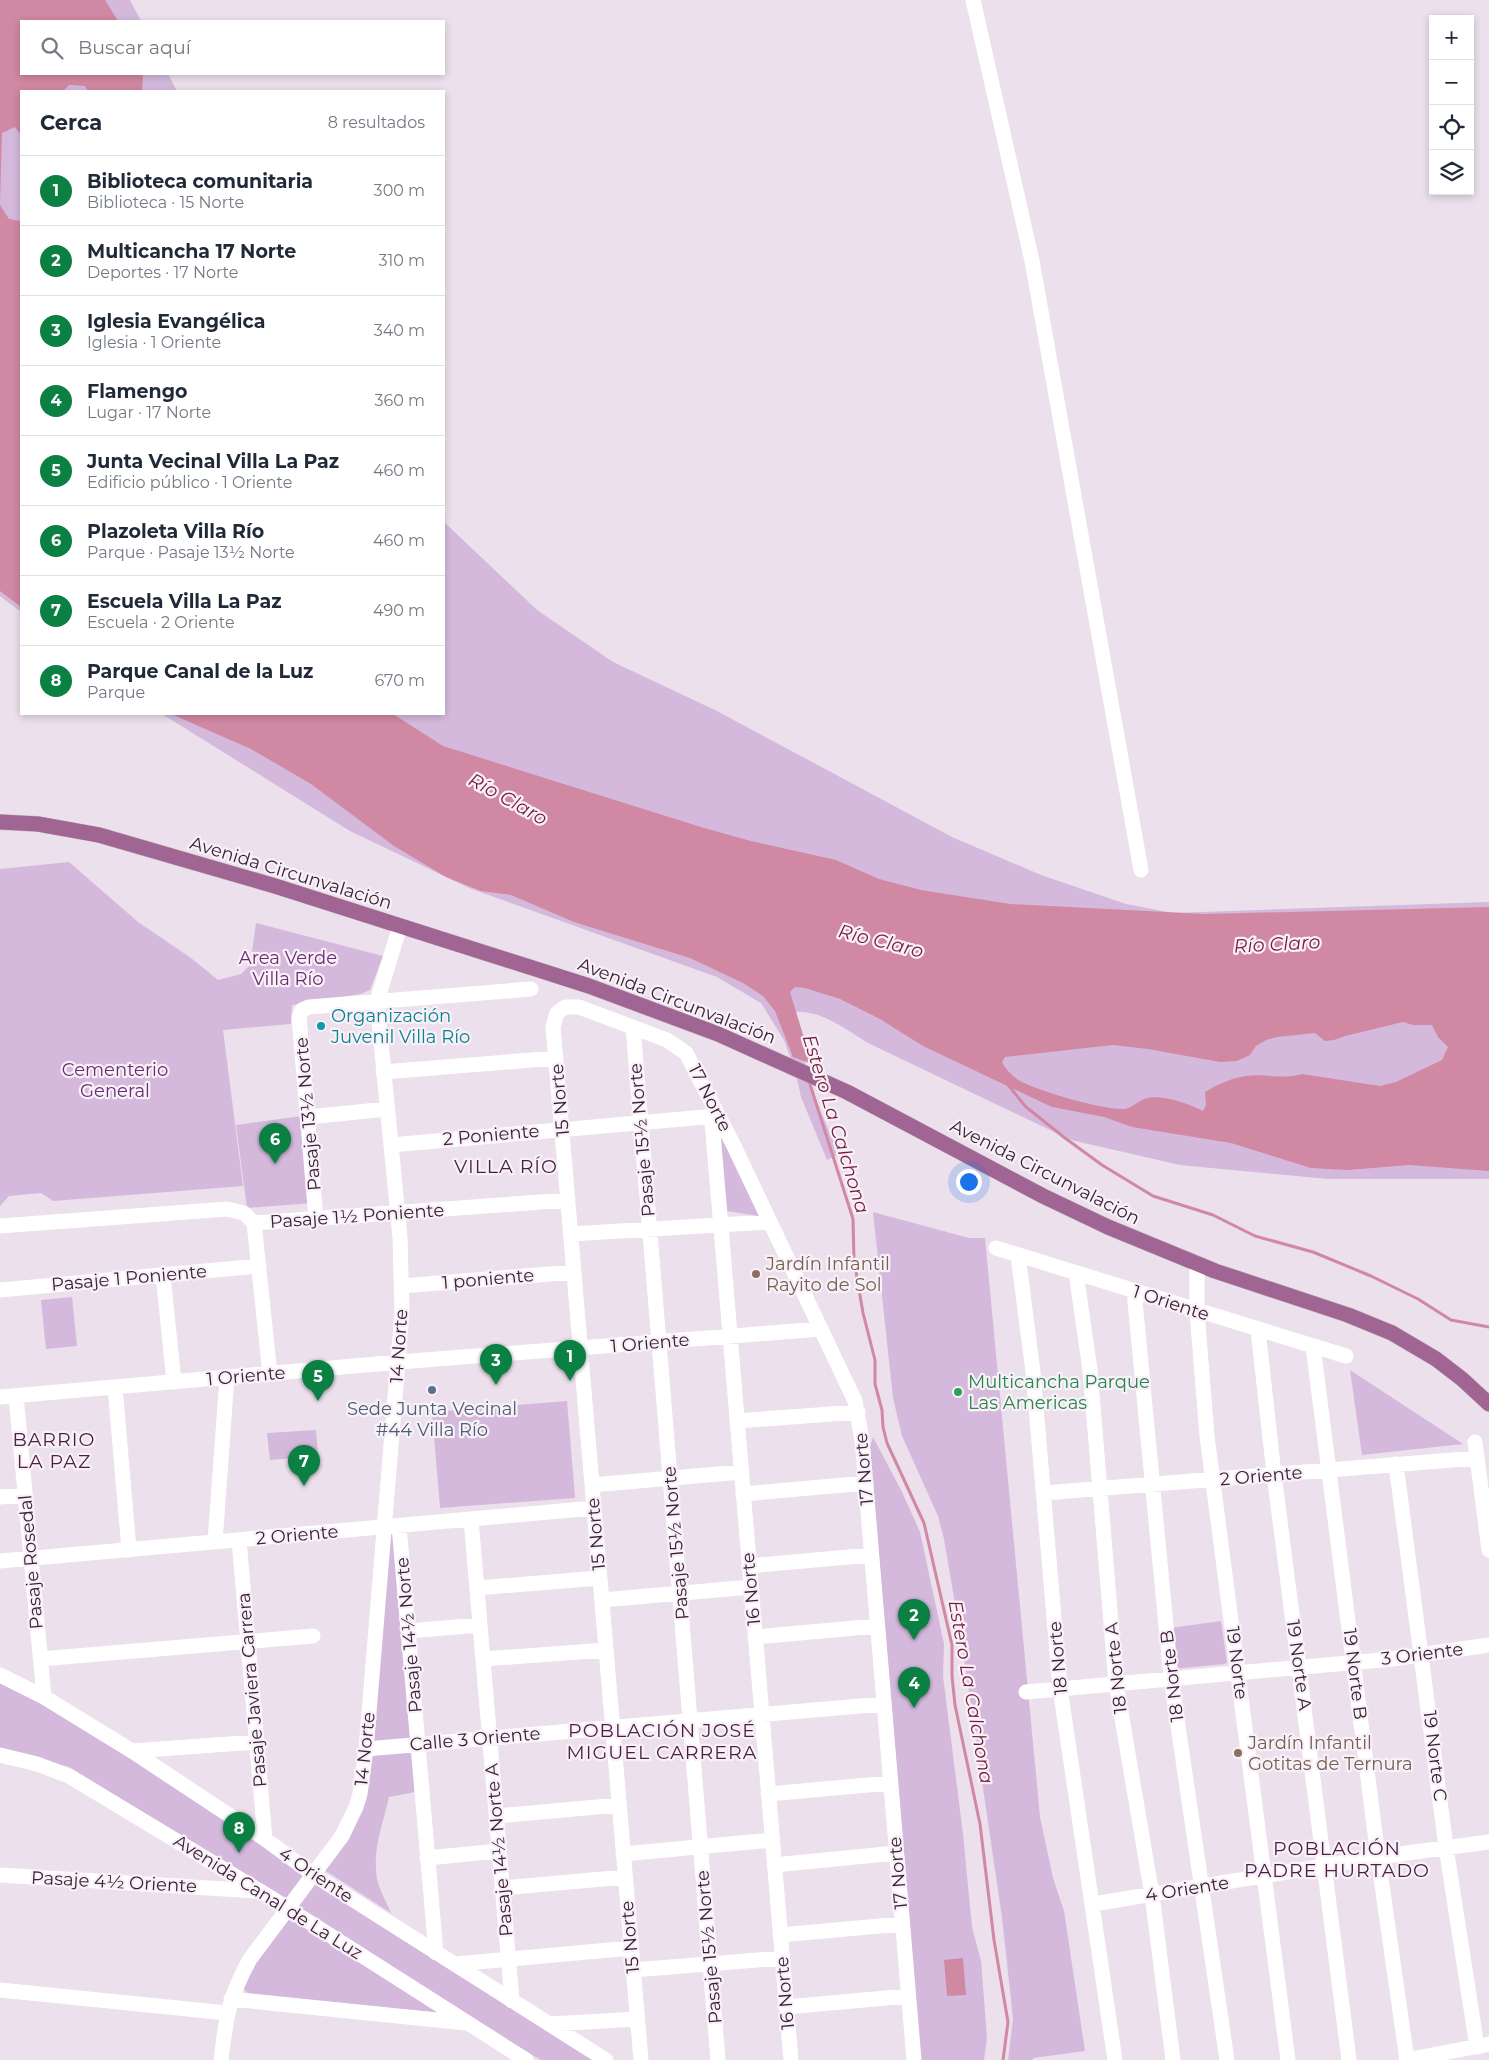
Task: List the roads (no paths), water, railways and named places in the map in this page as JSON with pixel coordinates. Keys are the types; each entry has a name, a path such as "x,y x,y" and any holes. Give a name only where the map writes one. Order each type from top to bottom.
{"main road":[{"name":"Avenida Circunvalación","path":"0,822 58,827 120,841 284,889 598,989 710,1030 847,1092 1073,1211 1236,1279 1348,1315 1392,1333 1436,1359 1462,1379 1489,1404"}],"street":[{"path":"973,0 1032,261 1141,870"},
{"name":"14 Norte","path":"221,2060 229,2006 250,1959 342,1836 360,1794 366,1749 399,1362 402,1286 398,1213 377,1001 400,926"},
{"path":"377,1001 531,989"},
{"name":"Pasaje 13½ Norte","path":"316,1219 300,1018 302,1010 306,1007 377,1001"},
{"name":"17 Norte","path":"561,1010 574,1006 674,1043 686,1053 734,1146 851,1391 858,1412 862,1440 914,2060"},
{"name":"15 Norte","path":"561,1010 553,1022 641,2060"},
{"name":"Pasaje 15½ Norte","path":"633,1027 718,2060"},
{"path":"383,1072 556,1058"},
{"path":"308,1116 387,1109"},
{"name":"2 Poniente","path":"390,1145 641,1122 705,1117 710,1119"},
{"name":"16 Norte","path":"710,1119 713,1124 791,2060"},
{"name":"Pasaje 1½ Poniente","path":"0,1226 228,1210 244,1213 254,1223 568,1200"},
{"path":"571,1234 769,1222"},
{"path":"254,1223 270,1374"},
{"name":"1 Oriente","path":"996,1248 1197,1312 1346,1356"},
{"name":"18 Norte","path":"1018,1255 1033,1372 1060,1688 1115,2060"},
{"name":"19 Norte","path":"1197,1264 1197,1312 1207,1436 1288,2060"},
{"name":"Pasaje 1 Poniente","path":"0,1290 259,1266"},
{"name":"1 poniente","path":"402,1286 574,1272"},
{"name":"18 Norte A","path":"1076,1273 1090,1370 1116,1683 1152,1895 1173,2060"},
{"path":"163,1274 174,1382"},
{"name":"18 Norte B","path":"1134,1291 1171,1678 1227,2060"},
{"name":"1 Oriente","path":"0,1397 399,1362 822,1329"},
{"name":"19 Norte A","path":"1258,1330 1274,1474 1326,1866 1349,2060"},
{"name":"19 Norte B","path":"1313,1346 1378,1858 1406,2060"},
{"path":"215,1542 227,1377"},
{"path":"115,1387 129,1550"},
{"name":"Pasaje Rosedal","path":"16,1396 44,1697"},
{"path":"737,1421 858,1412"},
{"path":"1475,1442 1489,1550"},
{"name":"2 Oriente","path":"1044,1493 1477,1458"},
{"name":"19 Norte C","path":"1396,1464 1446,1847 1483,2045"},
{"path":"592,1485 741,1472"},
{"path":"743,1494 866,1483"},
{"path":"0,1497 25,1494"},
{"name":"2 Oriente","path":"0,1561 594,1508"},
{"name":"Pasaje 14½ Norte A","path":"471,1519 512,2001"},
{"name":"Pasaje 14½ Norte","path":"400,1526 436,1953"},
{"name":"Pasaje Javiera Carrera","path":"239,1540 265,1839"},
{"path":"749,1566 871,1555"},
{"path":"477,1588 600,1578"},
{"path":"602,1600 751,1587"},
{"path":"408,1631 480,1625"},
{"path":"755,1637 877,1626"},
{"path":"40,1658 313,1636"},
{"name":"3 Oriente","path":"1026,1692 1422,1655 1489,1645"},
{"path":"483,1659 606,1650"},
{"name":"4 Oriente","path":"0,1675 44,1697 132,1751 265,1839 314,1875 606,2060"},
{"name":"Calle 3 Oriente","path":"366,1749 883,1704"},
{"path":"132,1751 256,1742"},
{"name":"Avenida Canal de La Luz","path":"0,1755 53,1768 70,1776 287,1909 526,2060"},
{"path":"768,1794 890,1783"},
{"path":"496,1816 619,1805"},
{"path":"623,1854 772,1840"},
{"name":"4 Oriente","path":"1093,1904 1446,1847 1489,1842"},
{"path":"427,1858 499,1851"},
{"path":"774,1865 896,1854"},
{"name":"Pasaje 4½ Oriente","path":"0,1875 258,1891"},
{"path":"502,1888 625,1877"},
{"path":"780,1936 902,1924"},
{"path":"456,1964 631,1948"},
{"path":"633,1970 782,1958"},
{"path":"0,1990 468,2023"},
{"path":"786,2007 908,1996"},
{"path":"550,2024 637,2019"},
{"path":"1406,2060 1483,2045"}],"water":[{"path":"0,0 105,0 117,20 20,20 20,75 143,75 142,90 87,90 85,86 69,85 64,90 20,90 20,134 15,127 2,133 0,204"},
{"path":"0,205 9,219 20,221 20,606 0,591"},
{"name":"Río Claro","path":"173,715 395,715 443,746 704,828 751,841 836,860 879,879 921,890 1010,904 1204,914 1489,907 1489,1171 1409,1165 1348,1170 1311,1168 1231,1143 1132,1127 1104,1117 1052,1107 923,1046 880,1019 840,999 805,988 795,987 790,992 812,1064 793,1057 775,1011 763,996 743,983 690,958 574,922 511,895 481,891 446,877 394,846 311,784 251,749","holes":["1403,1022 1413,1025 1432,1025 1438,1037 1448,1047 1442,1060 1396,1082 1380,1086 1302,1074 1294,1076 1246,1076 1224,1082 1205,1092 1206,1105 1203,1111 1190,1105 1157,1097 1144,1099 1124,1109 1086,1103 1055,1095 1020,1081 1005,1068 1002,1062 1005,1057 1113,1045 1148,1049 1220,1062 1237,1061 1250,1055 1256,1046 1266,1040 1277,1037 1315,1033 1325,1041"]},
{"path":"963,1958 966,1995 947,1996 944,1960"}],"waterway":[{"name":"Estero La Calchona","path":"809,1081 853,1219 854,1260 863,1313 875,1360 875,1384 882,1410 883,1427 887,1443 924,1523 952,1645 952,1676 955,1705 980,1824 994,1940 1008,2022 1003,2060"},
{"path":"1008,1085 1026,1107 1065,1138 1102,1165 1153,1196 1213,1215 1255,1236 1313,1252 1371,1276 1418,1299 1451,1320 1489,1327"}],"place":[{"name":"Organización Juvenil Villa Río","path":"321,1026"},
{"name":"Plazoleta Villa Río","path":"275,1164"},
{"name":"Jardín Infantil Rayito de Sol","path":"756,1274"},
{"name":"Biblioteca comunitaria","path":"570,1381"},
{"name":"Iglesia Evangélica","path":"496,1385"},
{"name":"Sede Junta Vecinal #44 Villa Río","path":"432,1390"},
{"name":"Multicancha Parque Las Americas","path":"958,1392"},
{"name":"Junta Vecinal Villa La Paz","path":"318,1401"},
{"name":"Escuela Villa La Paz","path":"304,1486"},
{"name":"Multicancha 17 Norte","path":"914,1640"},
{"name":"Flamengo","path":"914,1708"},
{"name":"Jardín Infantil Gotitas de Ternura","path":"1238,1753"},
{"name":"Parque Canal de la Luz","path":"239,1853"}],"district":[{"name":"VILLA RÍO","path":"506,1166"},
{"name":"BARRIO LA PAZ","path":"54,1450"},
{"name":"POBLACIÓN JOSÉ MIGUEL CARRERA","path":"662,1741"},
{"name":"POBLACIÓN PADRE HURTADO","path":"1337,1859"}],"park label":[{"name":"Area Verde Villa Río","path":"288,968"},
{"name":"Cementerio General","path":"115,1080"}]}
